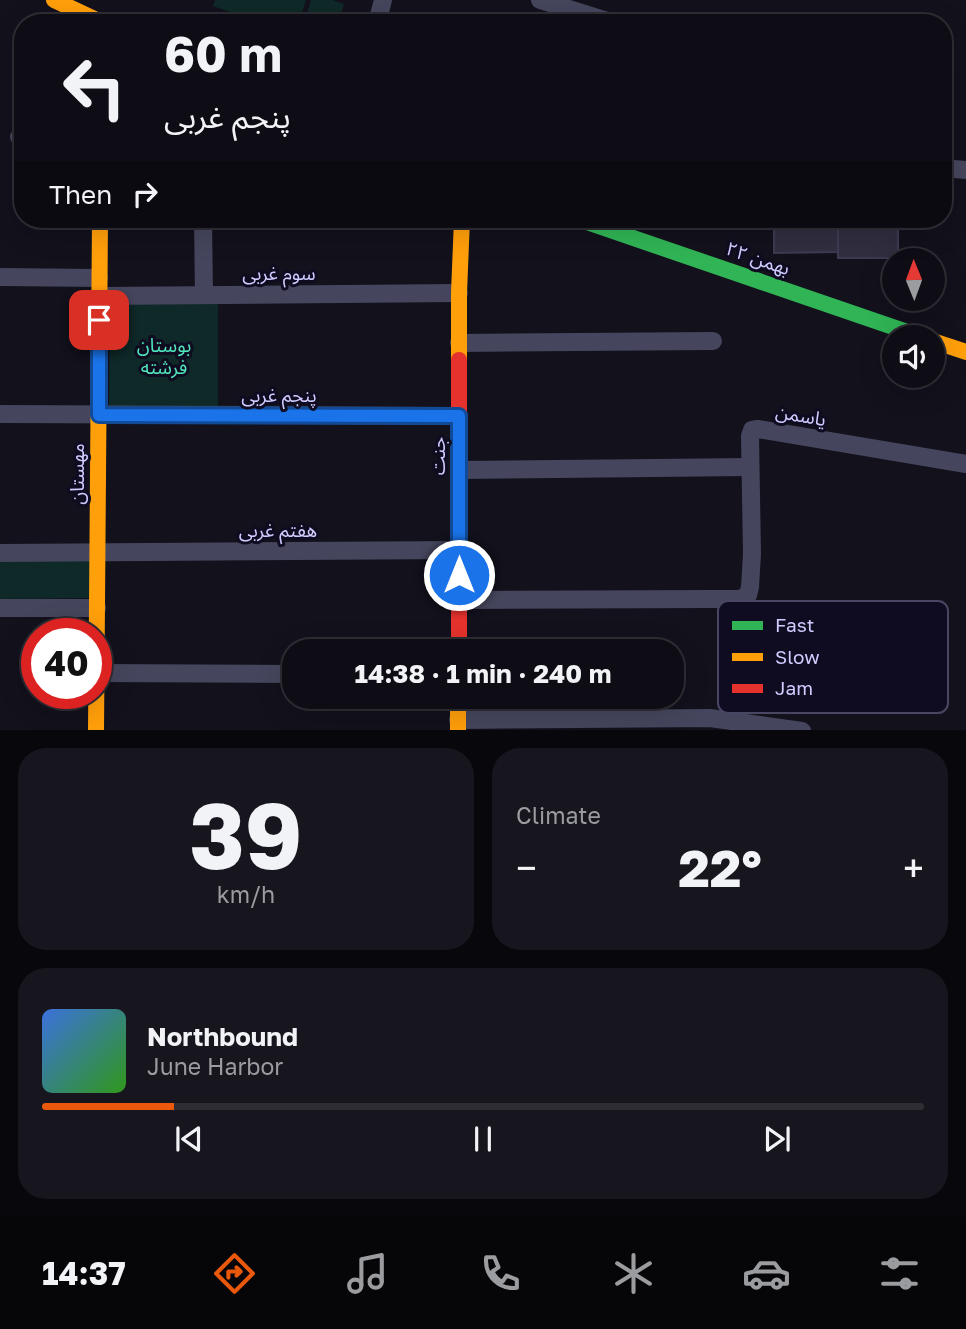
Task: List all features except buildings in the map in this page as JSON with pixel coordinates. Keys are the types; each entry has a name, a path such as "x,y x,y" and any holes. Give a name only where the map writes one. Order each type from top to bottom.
{"street":[{"path":"54,0 84,14"},
{"path":"540,0 604,13"},
{"name":"مهستان","path":"97,618 100,228"},
{"path":"203,228 204,295"},
{"name":"جنت","path":"458,639 462,228"},
{"name":"۲۲ بهمن","path":"604,228 887,325"},
{"name":"سوم غربی","path":"1,276 204,295 459,293"},
{"path":"459,343 713,341"},
{"path":"945,345 966,352"},
{"name":"پنجم غربی","path":"0,414 459,416"},
{"name":"یاسمن","path":"459,600 740,599 748,596 752,430 966,464"},
{"path":"459,470 750,467"},
{"name":"هفتم غربی","path":"0,553 459,550"},
{"path":"0,608 97,608"},
{"path":"112,673 282,674"},
{"name":"مهستان","path":"96,709 96,730"},
{"path":"458,725 710,718 802,730"}],"green space":[{"path":"215,0 306,0 302,14 236,14 213,6"},
{"path":"311,0 333,0 344,4 341,14 307,14"},
{"name":"بوستان فرشته","path":"110,303 218,304 218,408 109,408"},
{"path":"0,561 91,561 92,598 0,599"}],"traffic: fast":[{"path":"604,228 887,325"}],"traffic: slow":[{"path":"54,0 84,14"},
{"path":"96,730 100,228"},
{"path":"459,360 462,228"},
{"path":"945,345 966,352"},
{"path":"458,709 458,730"}],"traffic: jam":[{"path":"459,360 459,639"}],"route":[{"path":"99,320 99,415 459,416 459,575"}]}
